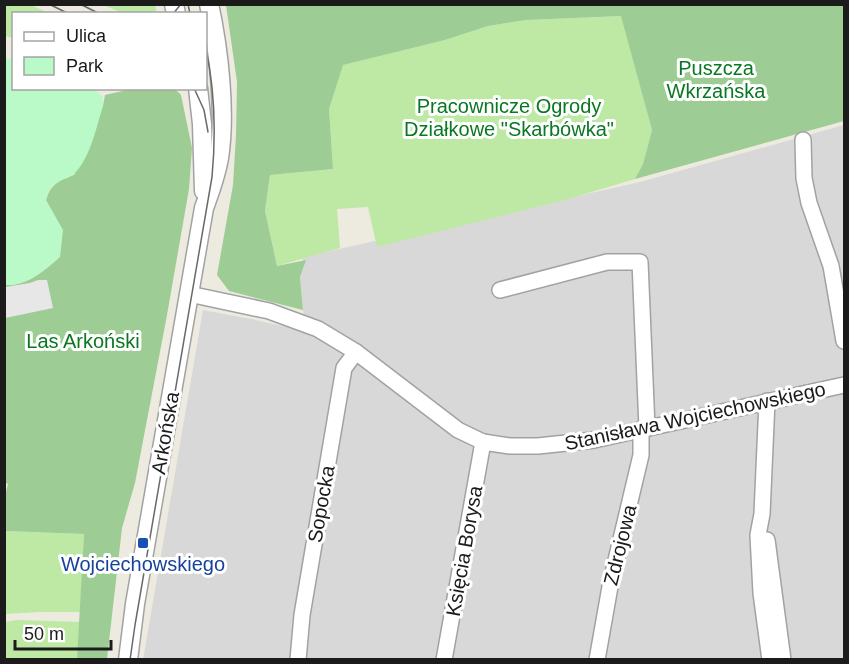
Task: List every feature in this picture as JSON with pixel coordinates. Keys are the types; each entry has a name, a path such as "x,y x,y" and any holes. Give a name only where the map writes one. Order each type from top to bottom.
{"street":[{"name":"Arkońska","path":"128,660 134,613 204,208 218,165 221,136 219,67 209,4"},
{"name":"Arkońska","path":"198,90 202,124 204,208"},
{"path":"803,140 804,178 809,203 831,266 844,341"},
{"name":"Zdrojowa","path":"500,290 607,262 640,262 644,429 641,455 609,590 597,660"},
{"name":"Stanisława Wojciechowskiego","path":"189,294 269,311 318,329 356,352 468,436 483,442 510,446 538,446 594,440 844,385"},
{"name":"Sopocka","path":"298,660 302,615 344,368 356,352"},
{"path":"767,401 762,514 758,535 759,575 770,660"},
{"name":"Księcia Borysa","path":"444,660 483,442"},
{"path":"762,514 783,660"}],"shaded area":[{"path":"844,125 844,659 143,660 203,310 305,331 300,277 303,257 640,182"},
{"path":"47,280 53,308 5,318 5,287"}],"green space":[{"path":"5,5 31,5 46,12 12,12 12,38 5,36"},
{"path":"103,5 155,5 157,12 120,12"},
{"name":"Puszcza Wkrzańska","path":"226,5 844,5 844,121 635,179 643,164 652,130 621,16 526,20 488,26 445,40 343,65 329,109 333,169 270,175 265,211 277,266 306,260 300,277 303,310 229,291 217,275 233,185 236,135 237,82"},
{"name":"Pracownicze Ogrody Działkowe \"Skarbówka\"","path":"622,16 652,130 643,164 635,179 565,200 377,247 368,207 337,209 340,248 277,266 265,211 270,175 333,169 329,109 342,65 445,40 488,26 526,20"},
{"path":"12,58 12,90 95,90 103,97 103,106 86,158 76,172 55,183 46,200 63,230 60,257 42,272 13,285 4,285 4,59"},
{"name":"Las Arkoński","path":"127,90 176,90 181,95 192,148 189,189 167,315 135,483 122,528 107,659 77,659 84,534 5,531 5,495 8,484 4,482 5,285 28,280 60,257 46,200 56,183 74,175 103,106 105,95"},
{"path":"5,531 84,534 80,612 5,614"},
{"path":"17,620 80,622 77,659 5,659 5,622"}],"tram line":[{"path":"49,4 65,12"},
{"path":"80,4 96,12"},
{"path":"175,12 181,4"},
{"path":"188,4 190,12"},
{"path":"130,660 212,177 214,113 207,55"},
{"path":"195,90 204,110 208,132"}],"place":[{"name":"Wojciechowskiego","path":"143,543"}]}
